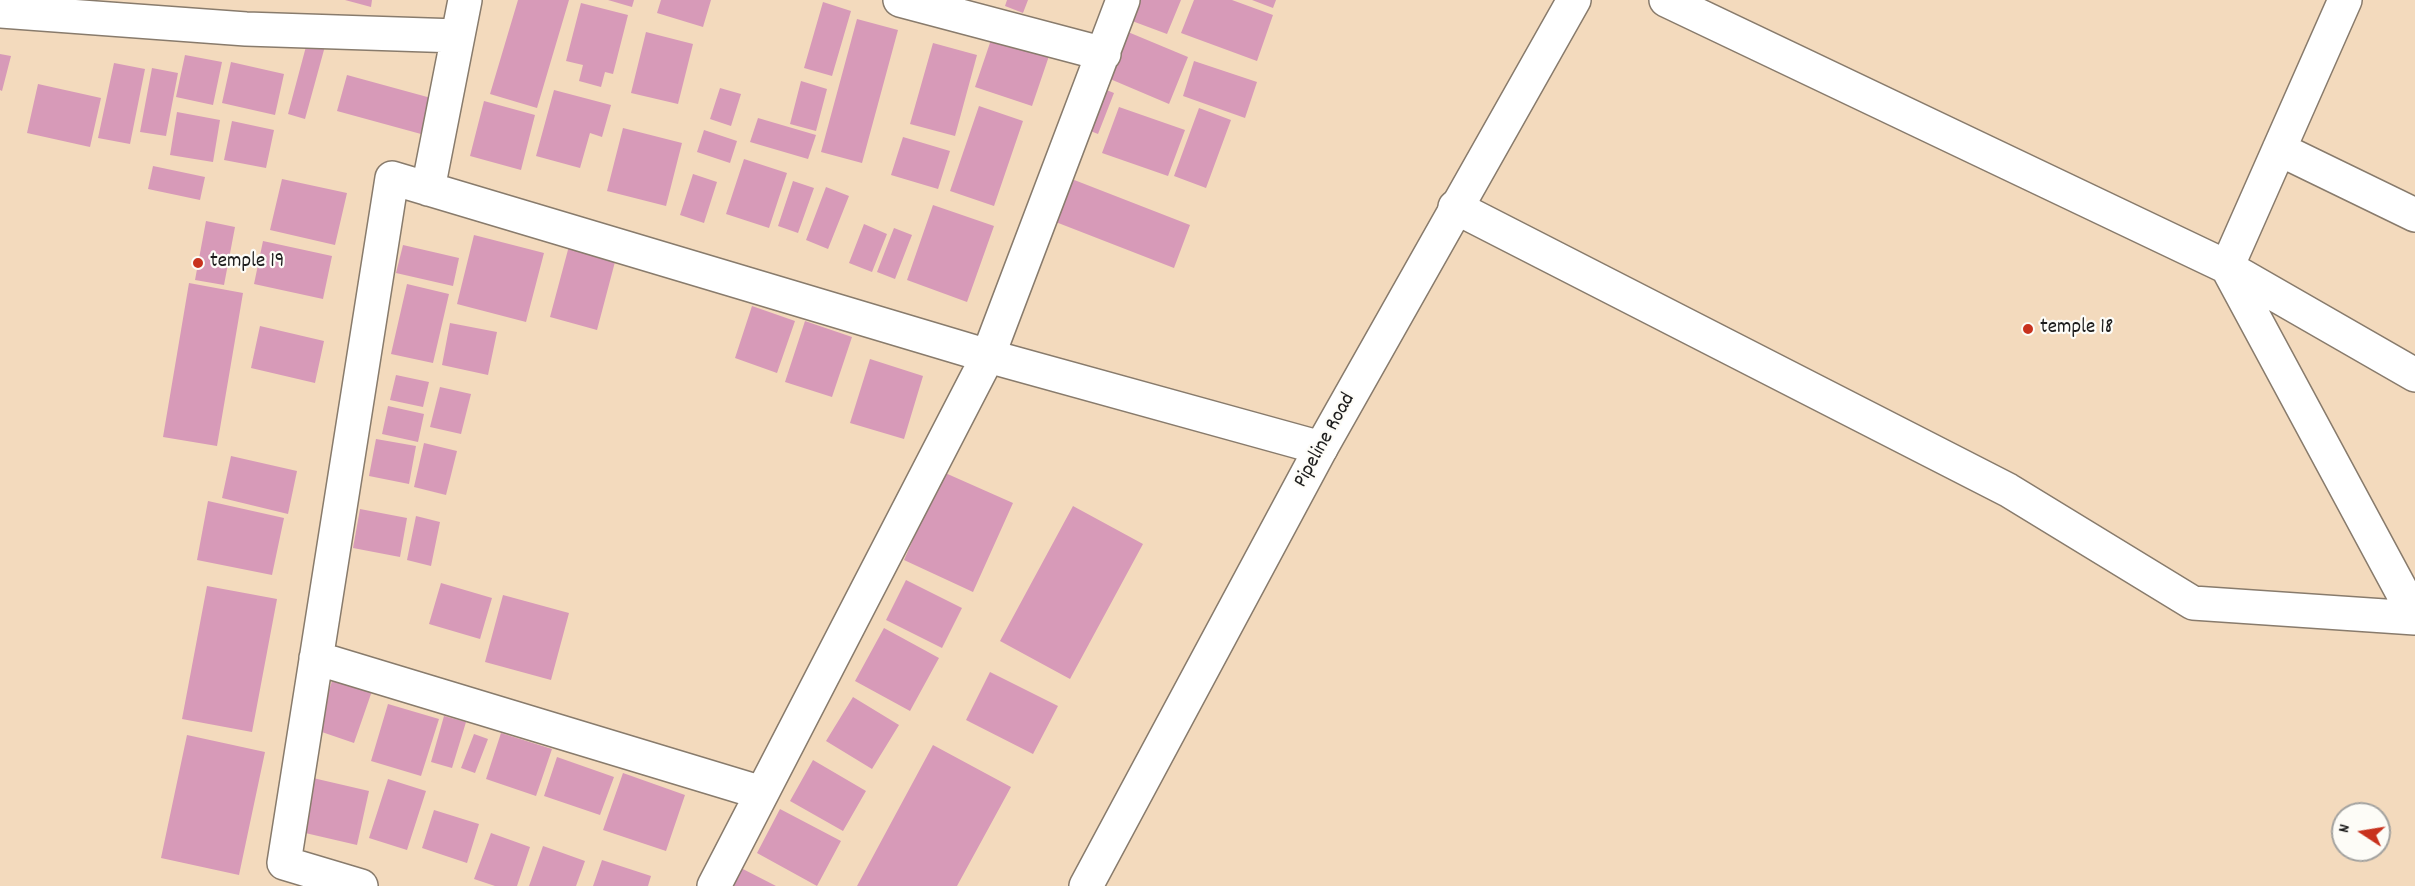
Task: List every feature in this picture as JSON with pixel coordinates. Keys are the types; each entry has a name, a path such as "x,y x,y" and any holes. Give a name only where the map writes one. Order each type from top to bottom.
{"street":[{"path":"428,189 465,0"},
{"path":"900,0 1104,54"},
{"path":"714,886 988,356 1123,0"},
{"name":"Pipeline Road","path":"1086,886 1321,448 1455,207 1574,0"},
{"path":"1666,0 2227,267 2415,375"},
{"path":"2227,267 2345,0"},
{"path":"0,11 246,29 458,36"},
{"path":"2279,149 2415,215"},
{"path":"361,886 284,863 392,178 988,356 1321,448"},
{"path":"1455,207 2008,490 2193,603 2415,617"},
{"path":"2227,267 2415,617"},
{"path":"316,658 762,793"}],"building":[{"path":"345,0 372,0 371,7"},
{"path":"518,0 569,0 537,108 490,94"},
{"path":"608,0 634,0 632,7"},
{"path":"661,0 711,0 703,27 657,13"},
{"path":"1007,0 1028,0 1023,13 1005,6"},
{"path":"1122,0 1181,0 1167,34 1116,15"},
{"path":"1194,0 1232,0 1273,15 1257,61 1181,33"},
{"path":"1252,0 1276,0 1273,8"},
{"path":"823,2 851,11 832,76 804,68"},
{"path":"581,3 628,15 613,74 605,72 601,87 579,81 583,65 566,61"},
{"path":"857,19 898,30 862,163 821,152"},
{"path":"312,24 330,28 305,119 288,114"},
{"path":"1116,27 1188,57 1169,104 1096,73"},
{"path":"646,32 693,44 678,104 631,93"},
{"path":"993,34 1050,53 1032,106 975,87"},
{"path":"933,43 977,55 955,136 910,124"},
{"path":"0,54 11,56 2,91 0,90"},
{"path":"185,55 222,62 213,105 176,97"},
{"path":"1194,61 1257,82 1245,118 1183,96"},
{"path":"231,62 284,74 275,115 222,103"},
{"path":"114,63 145,69 130,144 98,138"},
{"path":"152,68 178,73 166,136 140,132"},
{"path":"347,75 431,98 421,134 337,111"},
{"path":"801,81 827,89 816,131 790,124"},
{"path":"38,84 101,98 90,147 27,133"},
{"path":"1094,85 1114,93 1098,134 1078,126"},
{"path":"720,88 741,94 731,126 710,119"},
{"path":"554,90 611,105 602,137 590,133 580,168 536,156"},
{"path":"484,101 535,115 521,170 470,156"},
{"path":"979,106 1023,121 994,206 950,191"},
{"path":"1119,107 1185,130 1168,176 1102,153"},
{"path":"1199,108 1231,120 1206,188 1174,176"},
{"path":"177,112 220,120 213,162 170,155"},
{"path":"758,118 816,135 808,159 750,142"},
{"path":"232,121 274,130 266,168 224,160"},
{"path":"623,128 682,143 666,206 607,191"},
{"path":"704,130 737,141 730,163 697,152"},
{"path":"903,137 950,151 938,189 891,175"},
{"path":"744,159 787,173 769,228 726,214"},
{"path":"153,166 205,177 200,200 148,189"},
{"path":"693,174 717,182 704,223 680,215"},
{"path":"1064,176 1190,225 1174,268 1048,219"},
{"path":"282,179 347,193 335,245 270,230"},
{"path":"793,181 814,188 798,233 778,226"},
{"path":"826,187 849,196 828,249 806,240"},
{"path":"933,205 994,226 967,302 907,280"},
{"path":"206,221 235,227 224,285 195,280"},
{"path":"864,224 887,234 872,272 849,263"},
{"path":"894,228 912,235 895,279 877,272"},
{"path":"474,235 544,253 526,322 457,304"},
{"path":"263,241 332,256 323,299 254,284"},
{"path":"403,245 459,258 453,286 396,273"},
{"path":"569,246 616,258 597,330 550,317"},
{"path":"189,283 243,293 217,446 163,437"},
{"path":"407,284 449,294 433,363 391,354"},
{"path":"752,306 795,321 777,373 735,358"},
{"path":"805,321 852,337 832,397 785,382"},
{"path":"450,323 497,332 488,375 442,365"},
{"path":"260,326 324,341 315,383 251,368"},
{"path":"870,359 923,376 904,439 850,423"},
{"path":"396,375 429,382 423,407 390,400"},
{"path":"440,387 471,394 461,434 430,427"},
{"path":"388,406 424,414 418,442 382,434"},
{"path":"376,439 416,446 409,484 369,476"},
{"path":"424,443 457,451 446,495 414,487"},
{"path":"231,456 297,471 288,514 222,498"},
{"path":"943,472 1013,503 973,592 904,560"},
{"path":"208,501 284,518 272,575 197,560"},
{"path":"1073,506 1143,544 1070,679 1000,641"},
{"path":"360,509 407,518 400,557 353,548"},
{"path":"416,516 440,522 431,566 407,560"},
{"path":"906,580 962,608 942,648 886,620"},
{"path":"441,583 492,598 480,639 429,624"},
{"path":"207,586 277,599 252,732 182,719"},
{"path":"503,595 569,613 551,680 485,662"},
{"path":"884,628 939,658 910,711 855,681"},
{"path":"990,672 1058,706 1033,754 966,720"},
{"path":"333,678 372,691 354,743 316,730"},
{"path":"853,697 899,725 872,769 826,741"},
{"path":"388,704 439,719 421,776 371,761"},
{"path":"444,716 466,722 452,768 431,762"},
{"path":"501,733 552,749 536,796 486,779"},
{"path":"474,734 488,739 475,773 461,768"},
{"path":"187,735 265,752 239,875 161,858"},
{"path":"933,745 1011,787 957,886 857,886"},
{"path":"557,757 614,777 600,815 544,796"},
{"path":"813,760 866,791 843,831 790,801"},
{"path":"623,773 685,795 666,851 603,830"},
{"path":"313,778 369,791 357,845 301,832"},
{"path":"388,779 426,791 407,850 369,838"},
{"path":"780,809 841,841 817,886 757,853"},
{"path":"434,810 479,824 467,863 422,848"},
{"path":"491,833 530,847 517,886 495,886 474,879"},
{"path":"543,846 585,861 576,886 529,886"},
{"path":"602,860 651,876 648,886 593,886"},
{"path":"739,867 776,886 729,886"}],"place":[{"name":"temple 19","path":"198,263"},
{"name":"temple 18","path":"2028,329"}]}
